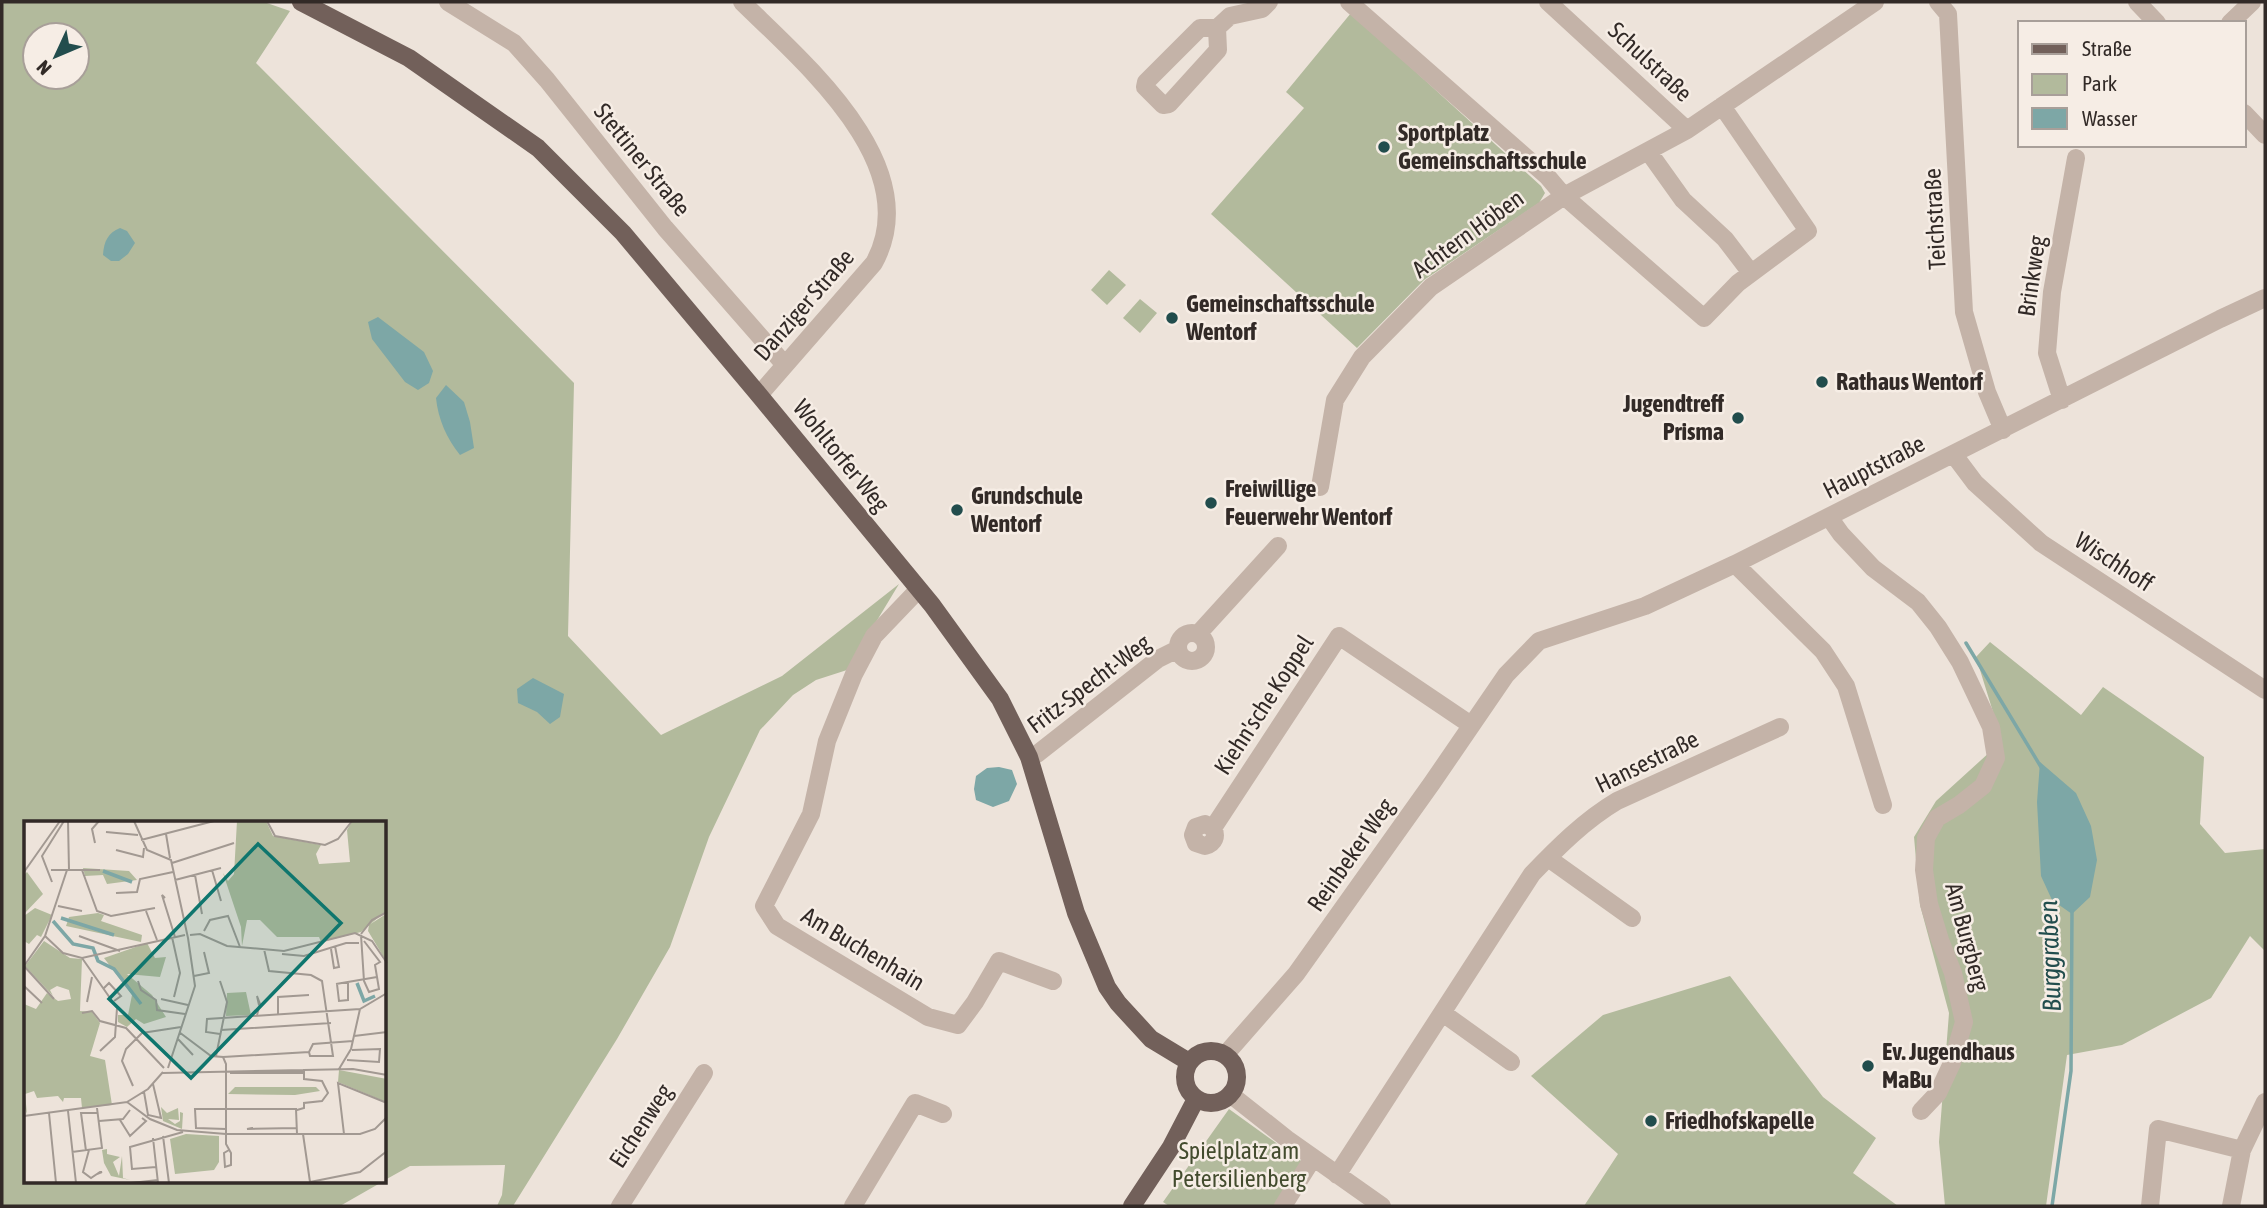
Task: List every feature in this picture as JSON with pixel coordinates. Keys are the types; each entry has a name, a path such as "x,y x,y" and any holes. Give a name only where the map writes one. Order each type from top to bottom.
{"main road":[{"name":"Wohltorfer Weg","path":"301,2 409,58 538,148 623,233 759,395 918,590 1000,699 1029,757 1076,913 1107,987 1151,1039 1189,1062"},
{"path":"1217,1051 1225,1055 1237,1073 1234,1088 1218,1102 1196,1099 1190,1093 1184,1078 1189,1062 1202,1052 1217,1051"},
{"path":"1132,1206 1171,1147 1196,1099"}],"street":[{"name":"Stettiner Straße","path":"448,2 514,43 547,80 665,228 785,365"},
{"name":"Danziger Straße","path":"742,2 845,109 872,155 885,194 888,216 886,237 874,263 759,395"},
{"path":"1217,28 1218,50 1169,104 1163,105 1145,87 1146,82 1200,28 1217,28 1230,16 1262,9 1269,2"},
{"path":"1349,2 1704,318 1738,283 1808,231 1722,106"},
{"name":"Schulstraße","path":"1548,2 1687,130"},
{"name":"Achtern Höben","path":"1320,487 1335,400 1362,357 1432,287 1564,196 1687,130 1875,2"},
{"name":"Teichstraße","path":"1938,2 1948,14 1964,312 1987,392 2003,430"},
{"path":"2137,2 2155,21"},
{"path":"2232,21 2252,2"},
{"path":"2246,115 2265,135"},
{"path":"1648,151 1684,200 1725,239 1751,273"},
{"name":"Brinkweg","path":"2062,400 2047,353 2052,292 2076,158"},
{"name":"Hauptstraße","path":"1506,675 1539,641 1645,606 1735,564 2265,298"},
{"name":"Wischhoff","path":"1954,455 1975,483 2041,543 2265,690"},
{"name":"Am Burgberg","path":"1829,517 1873,568 1918,602 1938,627 1960,662 1991,727 1996,758 1983,786 1937,818 1926,838 1924,870 1929,904 1953,973 1964,1022 1952,1063 1938,1093 1921,1111"},
{"name":"Fritz-Specht-Weg","path":"1029,757 1037,754 1158,659 1178,649 1182,637 1189,633 1198,634 1278,546"},
{"path":"1735,564 1823,651 1846,686 1883,805"},
{"name":"Am Buchenhain","path":"918,590 874,636 854,674 827,741 811,814 764,906 777,926 928,1017 958,1025 999,961 1053,981"},
{"name":"Kiehn'sche Koppel","path":"1213,828 1339,636 1471,725"},
{"name":"Reinbeker Weg","path":"1225,1055 1296,974 1506,675"},
{"name":"Hansestraße","path":"1337,1175 1444,1014 1532,874 1592,816 1617,801 1780,727"},
{"path":"1548,858 1632,918"},
{"path":"1444,1014 1511,1062"},
{"name":"Eichenweg","path":"620,1206 704,1073"},
{"path":"1230,1094 1313,1158 1382,1206"},
{"path":"2231,1206 2242,1150 2265,1102"},
{"path":"852,1206 915,1103 943,1114"},
{"path":"2150,1206 2158,1129 2242,1150"},
{"path":"1283,1206 1313,1158"}],"green space":[{"path":"2,2 264,2 290,11 256,63 574,383 568,636 661,735 782,676 899,584 847,670 816,680 793,695 760,730 709,837 670,947 617,1039 513,1206 497,1206 502,1195 505,1165 410,1166 387,1179 387,821 24,821 24,1184 378,1184 340,1206 2,1206"},
{"name":"Sportplatz Gemeinschaftsschule","path":"1351,13 1541,186 1545,193 1539,203 1424,280 1357,348 1211,214 1304,108 1286,92"},
{"path":"1109,270 1126,285 1107,305 1091,290"},
{"path":"1140,299 1157,313 1140,333 1123,318"},
{"path":"1990,642 2081,715 2103,687 2204,757 2200,824 2225,853 2265,849 2265,951 2250,936 2211,998 2122,1045 2067,1055 2046,1206 1945,1206 1939,1142 1949,1013 1920,905 1914,837 1936,801 2002,741 1976,657"},
{"path":"1730,976 1823,1097 1876,1138 1853,1173 1898,1206 1584,1206 1618,1154 1531,1076 1603,1015"},
{"name":"Spielplatz am Petersilienberg","path":"1229,1109 1304,1163 1277,1206 1169,1206 1163,1202"}],"water":[{"path":"120,228 127,231 135,243 119,261 111,261 103,255 104,246 107,238"},
{"path":"378,317 424,352 433,371 429,383 418,390 405,382 372,339 368,322"},
{"path":"446,385 464,402 470,422 474,448 460,455 444,428 437,406 436,398"},
{"path":"533,678 564,694 560,717 550,724 537,712 518,703 517,689"},
{"path":"2040,762 2076,793 2091,826 2097,860 2090,897 2072,914 2052,900 2041,876 2037,802"},
{"path":"987,768 1012,770 1017,784 1009,801 993,807 976,800 974,789 976,776"}],"waterway":[{"name":"Burggraben","path":"1966,643 2041,767"},
{"name":"Burggraben","path":"2052,1206 2071,1071 2072,911"}],"place":[{"name":"Sportplatz Gemeinschaftsschule","path":"1384,147"},
{"name":"Gemeinschaftsschule Wentorf","path":"1172,318"},
{"name":"Rathaus Wentorf","path":"1822,382"},
{"name":"Jugendtreff Prisma","path":"1738,418"},
{"name":"Freiwillige Feuerwehr Wentorf","path":"1211,503"},
{"name":"Grundschule Wentorf","path":"957,510"},
{"name":"Ev. Jugendhaus MaBu","path":"1868,1066"},
{"name":"Friedhofskapelle","path":"1651,1121"}]}
